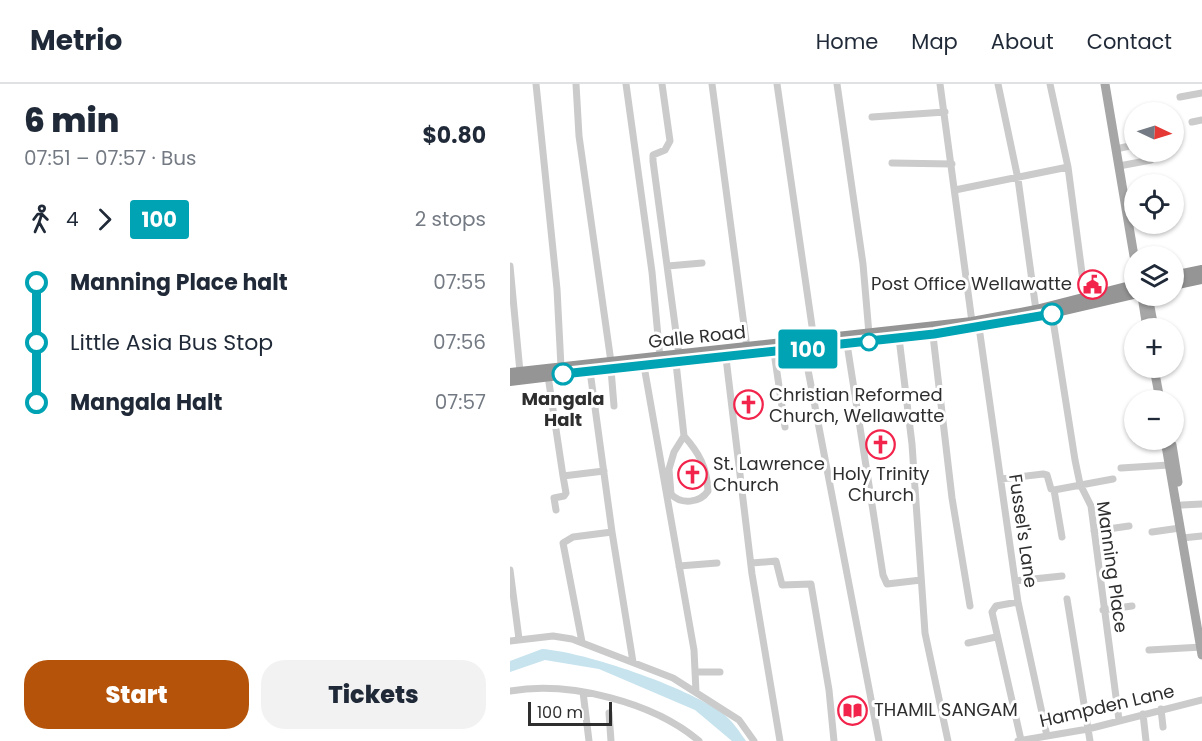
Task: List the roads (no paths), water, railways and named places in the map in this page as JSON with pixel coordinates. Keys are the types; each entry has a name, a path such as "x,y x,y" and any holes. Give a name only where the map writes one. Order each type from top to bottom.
{"highway":[{"path":"1184,274 1202,270"},
{"path":"1184,283 1202,279"},
{"name":"Galle Road","path":"975,325 1124,287"},
{"name":"Galle Road","path":"515,372 561,367 644,366 747,348 975,325 1052,314 1124,296"},
{"name":"Galle Road","path":"697,357 726,358 899,338 933,330"},
{"name":"Galle Road","path":"510,381 590,371 660,358 677,359"}],"main road":[{"path":"1105,84 1124,185"},
{"path":"1167,450 1202,623"},
{"path":"1174,450 1182,505 1183,534 1201,650"}],"street":[{"path":"536,84 557,289 561,367"},
{"path":"576,84 579,136 615,406"},
{"path":"626,84 652,272 660,358"},
{"path":"662,84 670,141 665,150 654,156 652,161 668,266 684,436 674,452 669,469 671,494 684,501 696,500 708,491 707,477 697,450 684,436"},
{"path":"712,84 747,348"},
{"path":"777,84 814,340"},
{"path":"837,84 863,264 869,334"},
{"name":"Fussel's Lane","path":"940,84 1018,602 1047,736"},
{"path":"998,84 1018,179 1036,310"},
{"path":"1050,84 1068,167 1085,296"},
{"path":"1180,97 1202,93"},
{"path":"872,117 945,112"},
{"path":"1192,122 1202,120"},
{"path":"1116,149 1124,147"},
{"path":"1119,166 1140,162"},
{"path":"892,163 952,164"},
{"path":"956,190 1068,167"},
{"path":"668,266 702,262"},
{"path":"510,266 515,372"},
{"name":"Manning Place","path":"1052,314 1080,484 1089,498 1119,720"},
{"path":"933,330 951,498 970,606"},
{"path":"899,338 912,444 925,633 948,741"},
{"path":"847,344 883,575 888,584 921,580"},
{"path":"804,349 879,741"},
{"path":"774,352 786,427"},
{"path":"726,358 752,563 780,741"},
{"path":"644,366 696,672 696,692"},
{"path":"590,371 633,662"},
{"path":"548,376 566,493 564,496 554,498 556,510"},
{"path":"1121,468 1169,465"},
{"path":"563,476 604,471"},
{"path":"1001,479 1043,474 1047,476 1051,489 1054,490 1062,537"},
{"path":"1054,490 1113,479"},
{"path":"1182,505 1202,504"},
{"path":"1094,531 1129,526"},
{"path":"582,642 563,543 573,537 612,532"},
{"path":"1152,532 1202,536"},
{"path":"752,563 777,561 782,585 811,584 829,690 834,741"},
{"path":"679,566 717,563"},
{"path":"510,570 519,639"},
{"path":"1015,581 1062,576"},
{"path":"1067,599 1090,741"},
{"path":"1018,602 992,608 996,637 1020,741"},
{"path":"1103,610 1132,606"},
{"path":"510,641 553,636 582,642 673,678 739,720 754,741"},
{"path":"968,643 996,637"},
{"path":"1149,650 1201,650"},
{"path":"696,672 720,672"},
{"path":"510,691 583,692 650,710 674,723 699,741"},
{"path":"583,692 589,741"},
{"name":"Hampden Lane","path":"1020,741 1088,729 1202,700"},
{"path":"1161,710 1163,727"},
{"path":"609,713 611,741"},
{"path":"1143,714 1146,741"}],"water":[{"path":"542,649 609,664 685,692 726,716 746,741 732,741 695,710 599,669 545,660 510,672 510,661"}],"place":[{"name":"Post Office Wellawatte","path":"1093,284"},
{"name":"Mangala Halt","path":"563,374"},
{"name":"Christian Reformed Church, Wellawatte","path":"748,405"},
{"name":"Holy Trinity Church","path":"881,445"},
{"name":"St. Lawrence Church","path":"692,474"},
{"name":"THAMIL SANGAM","path":"853,710"}]}
